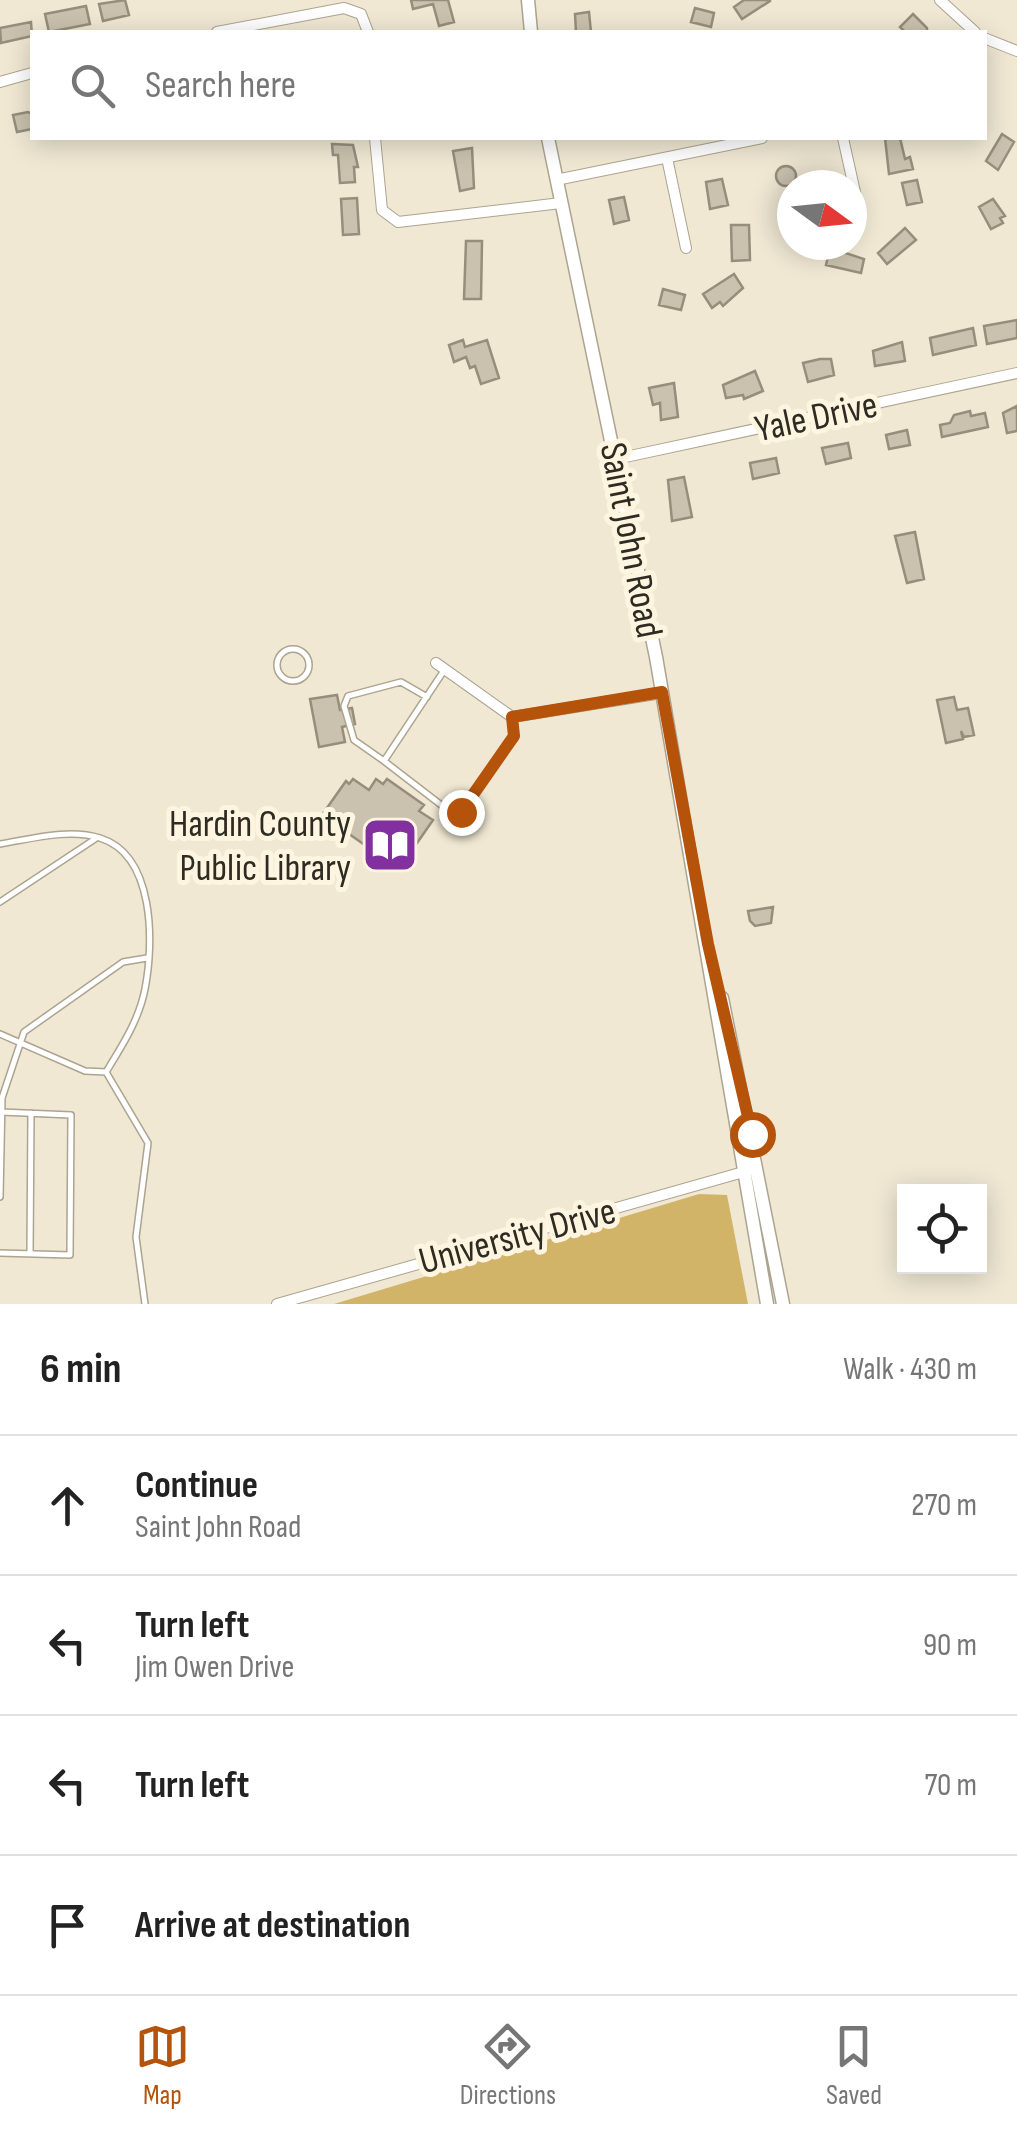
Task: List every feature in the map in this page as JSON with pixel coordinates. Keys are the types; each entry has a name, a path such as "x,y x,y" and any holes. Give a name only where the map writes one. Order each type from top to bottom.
{"street":[{"path":"528,0 530,30"},
{"path":"940,0 972,30"},
{"path":"228,30 344,8 360,14 367,30"},
{"path":"987,39 1017,51"},
{"path":"0,82 30,74"},
{"path":"375,140 382,210 398,222 561,203"},
{"name":"Saint John Road","path":"548,140 662,692 708,944 766,1304"},
{"path":"556,180 752,140"},
{"path":"844,140 851,170"},
{"path":"666,158 686,248"},
{"name":"Yale Drive","path":"616,458 1017,373"},
{"path":"440,666 512,717 662,692"},
{"name":"Saint John Road","path":"708,944 784,1304"},
{"name":"University Drive","path":"277,1304 308,1299 758,1168"}],"lane":[{"path":"287,650 302,652 308,661 305,676 290,681 281,676 279,656 287,650"},
{"path":"384,761 427,697 440,666"},
{"path":"427,697 401,682 348,696 344,706 354,740 449,812 461,812 514,736 512,717"},
{"path":"0,844 73,834 98,837 130,859 149,917 146,988 132,1028 106,1072"},
{"path":"0,902 98,837"},
{"path":"0,1197 1,1112 6,1076 20,1041 30,1026 75,993 123,962 147,958"},
{"path":"0,1034 86,1071 106,1072"},
{"path":"106,1072 148,1144 136,1237 145,1304"},
{"path":"0,1253 70,1255 71,1175 71,1115 1,1112"},
{"path":"30,1254 31,1114"}],"shaded area":[{"path":"699,1194 727,1195 748,1304 334,1304"}],"building":[{"path":"125,0 129,15 103,21 99,4"},
{"path":"411,0 448,0 454,22 439,26 433,4 413,9"},
{"path":"744,0 770,1 742,19 734,7"},
{"path":"86,6 90,24 49,30 45,14"},
{"path":"695,8 714,13 711,27 691,22"},
{"path":"589,12 591,30 576,30 575,14"},
{"path":"913,14 927,30 903,30 900,27"},
{"path":"31,22 32,30 30,36 1,43 0,28"},
{"path":"30,113 30,129 17,132 13,115"},
{"path":"1002,134 1014,142 998,170 986,161"},
{"path":"885,140 900,140 905,159 910,157 913,169 889,174"},
{"path":"332,144 353,145 358,167 354,167 355,182 340,183 338,155 333,155"},
{"path":"472,148 474,188 460,191 453,151"},
{"path":"722,179 728,205 710,209 706,182"},
{"path":"917,180 922,202 907,205 902,183"},
{"path":"624,197 629,220 614,224 609,200"},
{"path":"357,198 359,234 343,235 341,199"},
{"path":"993,199 1005,216 1000,218 1003,223 991,229 979,207"},
{"path":"731,225 749,225 750,260 732,261"},
{"path":"905,228 916,240 887,264 878,253"},
{"path":"466,241 482,241 481,299 464,299"},
{"path":"827,260 864,260 861,273 826,265"},
{"path":"734,274 743,288 723,306 720,302 712,308 703,294"},
{"path":"663,289 685,295 681,310 659,305"},
{"path":"1017,320 1017,338 987,344 984,326"},
{"path":"973,328 976,345 933,355 930,338"},
{"path":"463,340 465,347 487,340 499,378 481,384 475,366 470,368 466,357 454,362 449,345"},
{"path":"902,342 905,361 875,366 873,351"},
{"path":"831,359 834,375 808,382 803,363"},
{"path":"755,371 763,391 744,399 743,395 726,398 723,385"},
{"path":"674,383 678,417 661,420 660,403 653,405 649,388"},
{"path":"1017,406 1017,431 1007,433 1003,413"},
{"path":"970,411 971,416 985,413 988,427 942,437 940,425 950,423 954,415"},
{"path":"907,430 910,445 889,449 886,435"},
{"path":"848,443 851,458 826,464 822,448"},
{"path":"776,458 779,473 753,479 750,463"},
{"path":"684,477 692,517 672,521 668,480"},
{"path":"915,532 924,579 907,583 895,536"},
{"path":"337,695 340,710 352,708 355,724 342,727 345,742 319,747 310,699"},
{"path":"954,697 957,710 968,708 974,735 964,737 961,731 963,739 946,743 937,700"},
{"name":"Hardin County Public Library","path":"353,779 369,790 376,779 383,784 387,779 424,805 419,811 433,820 399,869 322,815 346,781 349,784"},
{"path":"773,907 771,923 755,926 750,921 748,911"}],"place":[{"name":"Hardin County Public Library","path":"390,845"}],"route":[{"path":"461,812 514,736 512,717 662,692 708,944 752,1134"}]}
